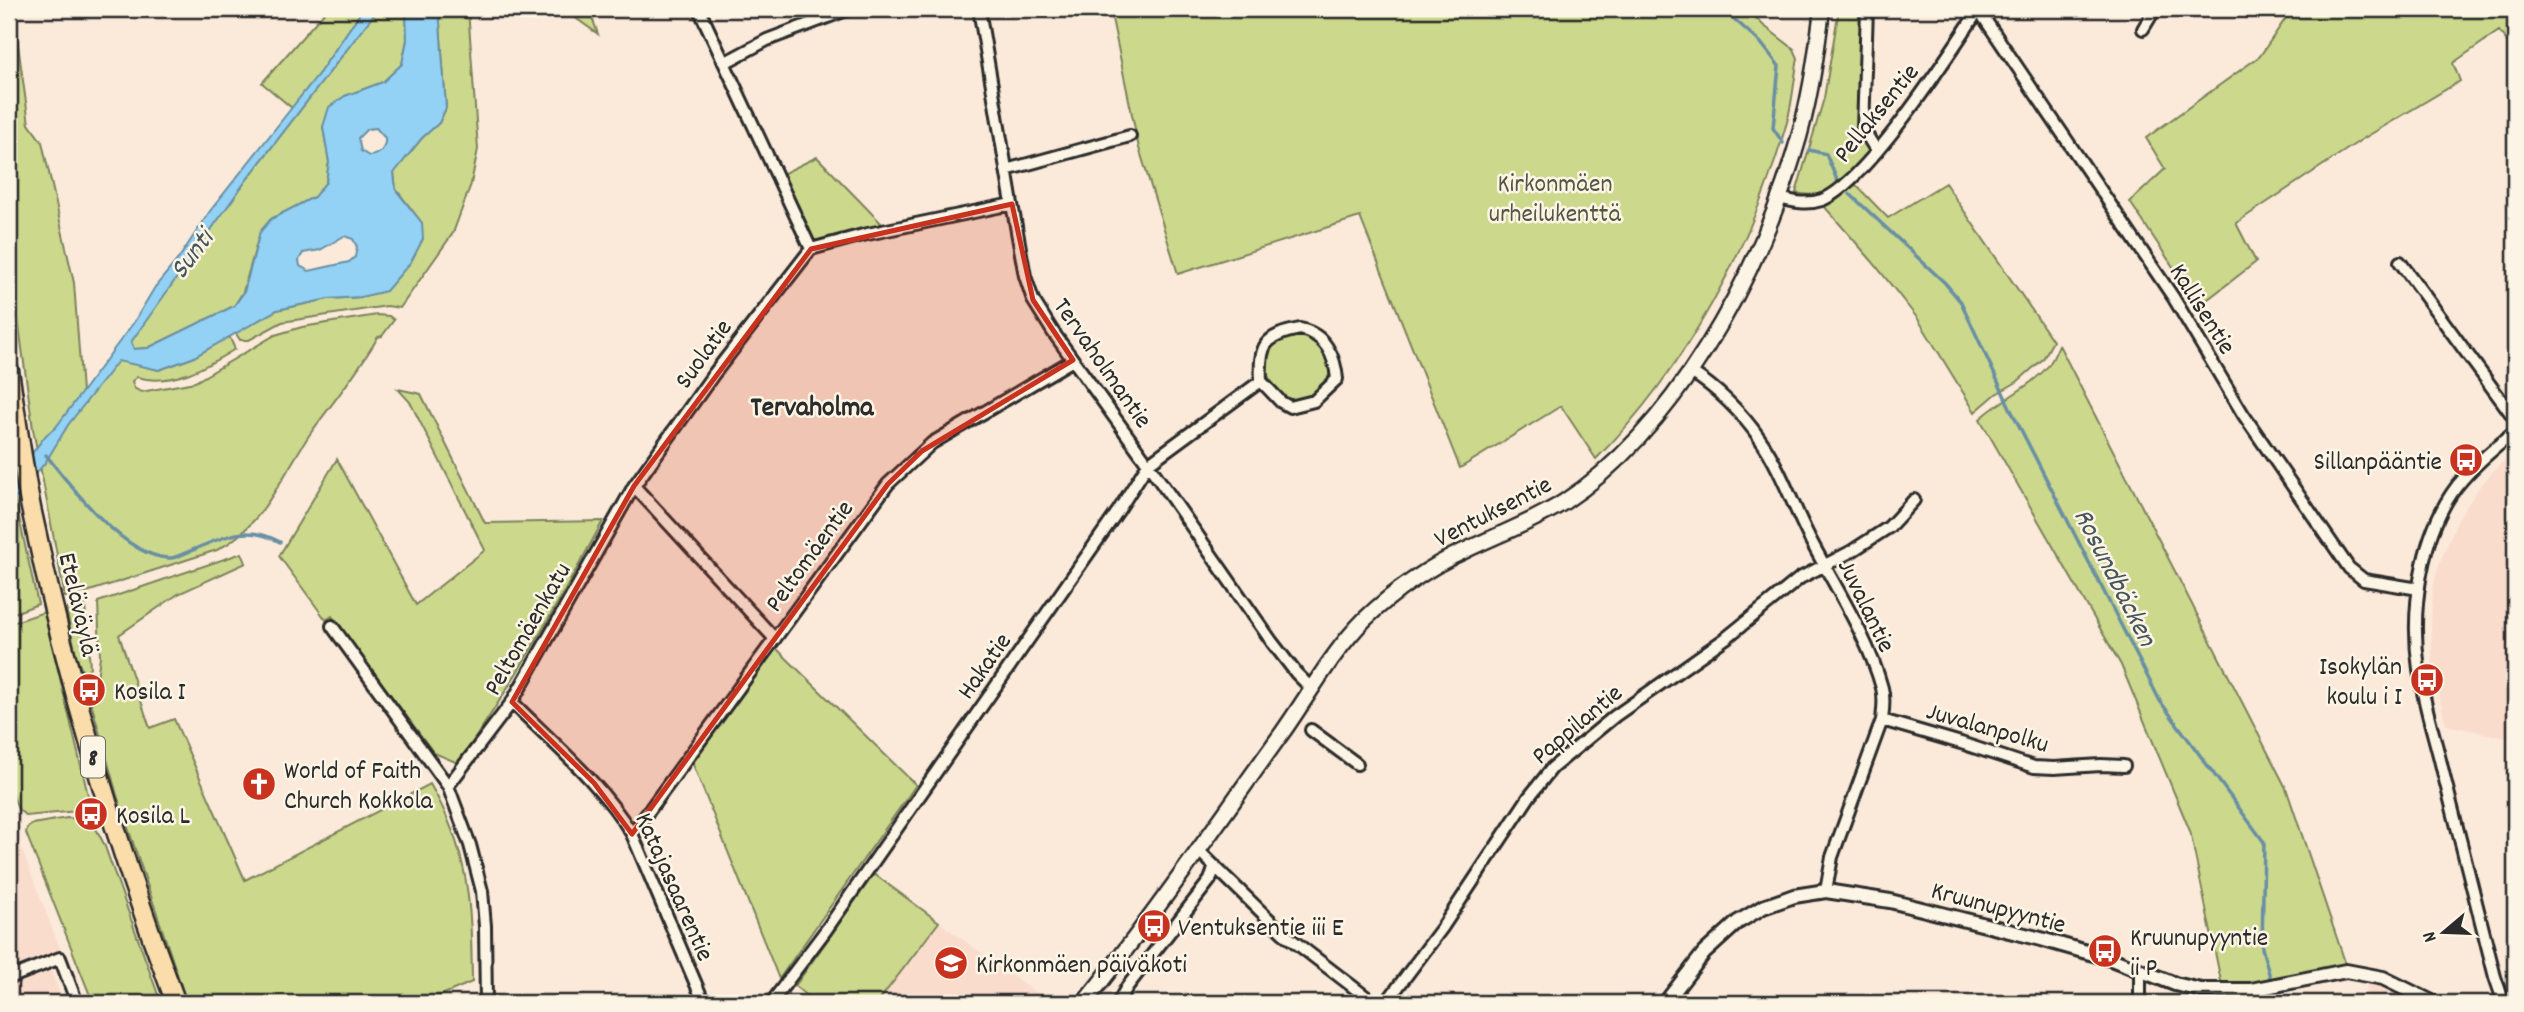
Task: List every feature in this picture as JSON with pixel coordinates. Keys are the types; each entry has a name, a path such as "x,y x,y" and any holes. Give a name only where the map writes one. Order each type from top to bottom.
{"highway":[{"name":"Eteläväylä","path":"9,371 30,506 58,628 112,823 176,1003"}],"main road":[{"name":"Ventuksentie","path":"1084,1003 1198,850 1353,632 1367,617 1440,563 1559,505 1612,465 1670,401 1691,372 1762,242 1794,153 1810,93 1822,9"}],"street":[{"path":"699,9 811,249 863,235 1012,204"},
{"path":"724,63 766,40 849,9"},
{"name":"Tervaholmantie","path":"979,9 1012,204 1033,300 1272,642 1312,689"},
{"path":"1867,9 1863,130 1876,150"},
{"name":"Pellaksentie","path":"1779,198 1811,203 1840,190 1876,150 1937,71 1978,9"},
{"name":"Kallisentie","path":"1978,9 2173,297 2276,464 2349,568 2364,580 2419,589"},
{"path":"2143,29 2155,9"},
{"path":"1006,170 1130,136"},
{"name":"Suolatie","path":"634,486 713,375 811,249"},
{"path":"2400,262 2515,419"},
{"path":"1300,328 1318,335 1335,365 1336,379 1322,395 1305,405 1290,407 1281,402 1261,381 1260,363 1266,342 1278,334 1300,328"},
{"name":"Peltomäentie","path":"632,834 888,484 932,443 1073,360"},
{"name":"Juvalantie","path":"1691,372 1729,404 1759,437 1860,634 1878,676 1884,704 1882,720 1832,857 1826,891"},
{"name":"Hakatie","path":"771,1003 834,919 1148,464 1261,381"},
{"path":"2504,1003 2495,977 2423,692 2414,625 2425,558 2447,502 2487,454 2515,432"},
{"path":"634,486 775,639"},
{"name":"Peltomäenkatu","path":"448,786 512,702 634,486"},
{"name":"Pappilantie","path":"1386,1003 1442,928 1529,797 1552,768 1615,716 1726,638 1800,578 1883,532 1914,500"},
{"path":"332,626 448,786 470,845 482,891 486,1003"},
{"name":"Katajasaarentie","path":"512,702 594,783 611,802 632,834 704,1003"},
{"name":"Juvalanpolku","path":"1882,720 2034,767 2124,766"},
{"path":"1311,730 1357,764"},
{"path":"1198,850 1283,933 1374,1003"},
{"path":"1118,1003 1127,987 1210,880 1214,866"},
{"name":"Kruunupyyntie","path":"1665,1003 1704,953 1738,922 1763,907 1794,896 1826,891 1890,901 2041,939 2111,959 2175,984 2202,990 2261,988 2346,971 2383,978 2434,1003"},
{"path":"9,978 60,958 77,1003"},
{"path":"2140,972 2140,1003"}],"highlighted area":[{"path":"1012,204 1033,300 1073,360 922,451 888,484 632,834 594,783 512,702 634,486 811,249"}],"shaded area":[{"path":"2515,453 2515,740 2446,725 2433,671 2431,630 2433,587 2439,564 2458,519 2480,486 2500,464"},
{"path":"9,816 61,951 9,969"},
{"name":"Kirkonmäen päiväkoti","path":"939,922 1050,1003 877,1003"},
{"path":"51,971 64,1003 9,1003 9,985 36,973"},
{"path":"2366,983 2386,987 2419,1003 2368,1003"}],"green space":[{"path":"9,9 13,9 29,124 42,142 74,283 83,405 118,360 159,370 192,358 229,336 235,349 188,374 163,379 137,377 132,381 134,388 141,392 195,382 275,335 302,327 377,315 389,316 394,320 382,336 378,337 354,375 310,434 270,499 247,528 233,540 217,550 65,597 33,429 9,253"},
{"path":"327,9 363,9 292,108 262,83"},
{"path":"378,9 406,9 407,40 402,64 383,82 345,96 323,127 329,162 326,182 314,197 271,219 260,232 243,292 234,306 148,348 134,349 131,342 135,335 245,182"},
{"path":"439,9 468,9 478,149 471,184 453,233 400,308 387,306 282,322 249,340 240,340 235,332 277,310 328,299 361,297 422,223 396,189 394,172 422,138 439,123 446,108"},
{"path":"563,9 589,9 598,34"},
{"name":"Kirkonmäen urheilukenttä","path":"1110,9 1748,9 1763,25 1794,49 1798,58 1789,114 1773,168 1735,259 1687,345 1628,424 1596,459 1561,406 1460,468 1360,217 1178,274 1139,148"},
{"path":"1839,9 1862,9 1859,131 1871,150 1847,177 1830,190 1809,195 1796,193 1824,98"},
{"path":"2292,9 2515,9 2515,53 2499,31 2453,63 2460,81 2361,140 2236,223 2256,262 2199,306 2130,202 2165,169 2146,138 2260,56"},
{"path":"817,157 883,225 814,242 782,174"},
{"path":"1854,183 1888,218 1945,183 2053,341 2043,359 2017,382 1996,394 1975,412 1918,319 1823,205"},
{"path":"1291,335 1306,337 1318,344 1326,354 1329,366 1328,377 1322,388 1310,397 1292,402 1274,385 1265,366 1270,348 1278,340"},
{"path":"2059,345 2286,788 2346,965 2259,982 2222,986 2190,831 2121,665 1980,419 2041,373 2050,364"},
{"path":"398,389 421,394 485,523 603,521 534,644 458,763 434,753 332,616 326,620 279,556 337,459 416,605 485,550 410,402"},
{"path":"15,500 38,604 9,615 9,506"},
{"path":"242,553 246,563 178,594 119,635 150,728 174,719 245,880 430,784 461,856 469,903 472,982 423,1003 187,1003 117,795 90,699 97,679 100,656 98,602"},
{"path":"85,605 90,667 84,675 77,659 66,609"},
{"path":"44,612 89,799 86,801 87,810 26,816 18,809 9,785 9,624"},
{"path":"776,648 916,785 779,979 692,762"},
{"path":"67,818 91,819 104,844 161,1003 93,1003 26,833 27,828 33,824"},
{"path":"874,874 939,922 877,1003 815,1003 795,986"}],"water":[{"name":"Sunti","path":"363,9 378,9 245,182 131,342 134,349 148,348 234,306 244,292 260,232 271,219 314,197 326,182 329,162 323,127 329,107 345,96 383,82 402,64 407,40 406,9 439,9 446,108 439,123 422,138 394,173 396,190 422,223 423,239 411,262 386,291 277,310 192,358 159,370 118,361 68,425 45,463 9,506 9,484 46,435 56,427 134,322 155,287 179,258 210,211 320,72","holes":["376,128 385,138 384,145 379,153 369,156 361,151 358,138 367,129","344,236 353,239 357,247 355,257 349,262 309,271 300,266 299,260 303,253 320,250"]}],"waterway":[{"name":"Rosundbäcken","path":"1723,9 1761,43 1779,66 1773,128 1783,143"},
{"path":"1809,150 1826,154 1837,180"},
{"name":"Rosundbäcken","path":"1850,194 1945,283 1961,302 2012,412 2160,701 2264,842 2262,948 2277,1003"},
{"path":"46,455 100,518 134,546 151,554 173,558 223,538 244,533 267,536 280,542"}],"place":[{"name":"Sillanpääntie","path":"2466,460"},
{"name":"Isokylän koulu i I","path":"2427,680"},
{"name":"Kosila I","path":"89,690"},
{"name":"World of Faith Church Kokkola","path":"259,784"},
{"name":"Kosila L","path":"91,814"},
{"name":"Ventuksentie iii E","path":"1154,926"},
{"name":"Kruunupyyntie ii P","path":"2105,951"},
{"name":"Kirkonmäen päiväkoti","path":"951,963"}],"district":[{"name":"Tervaholma","path":"812,405"}]}
